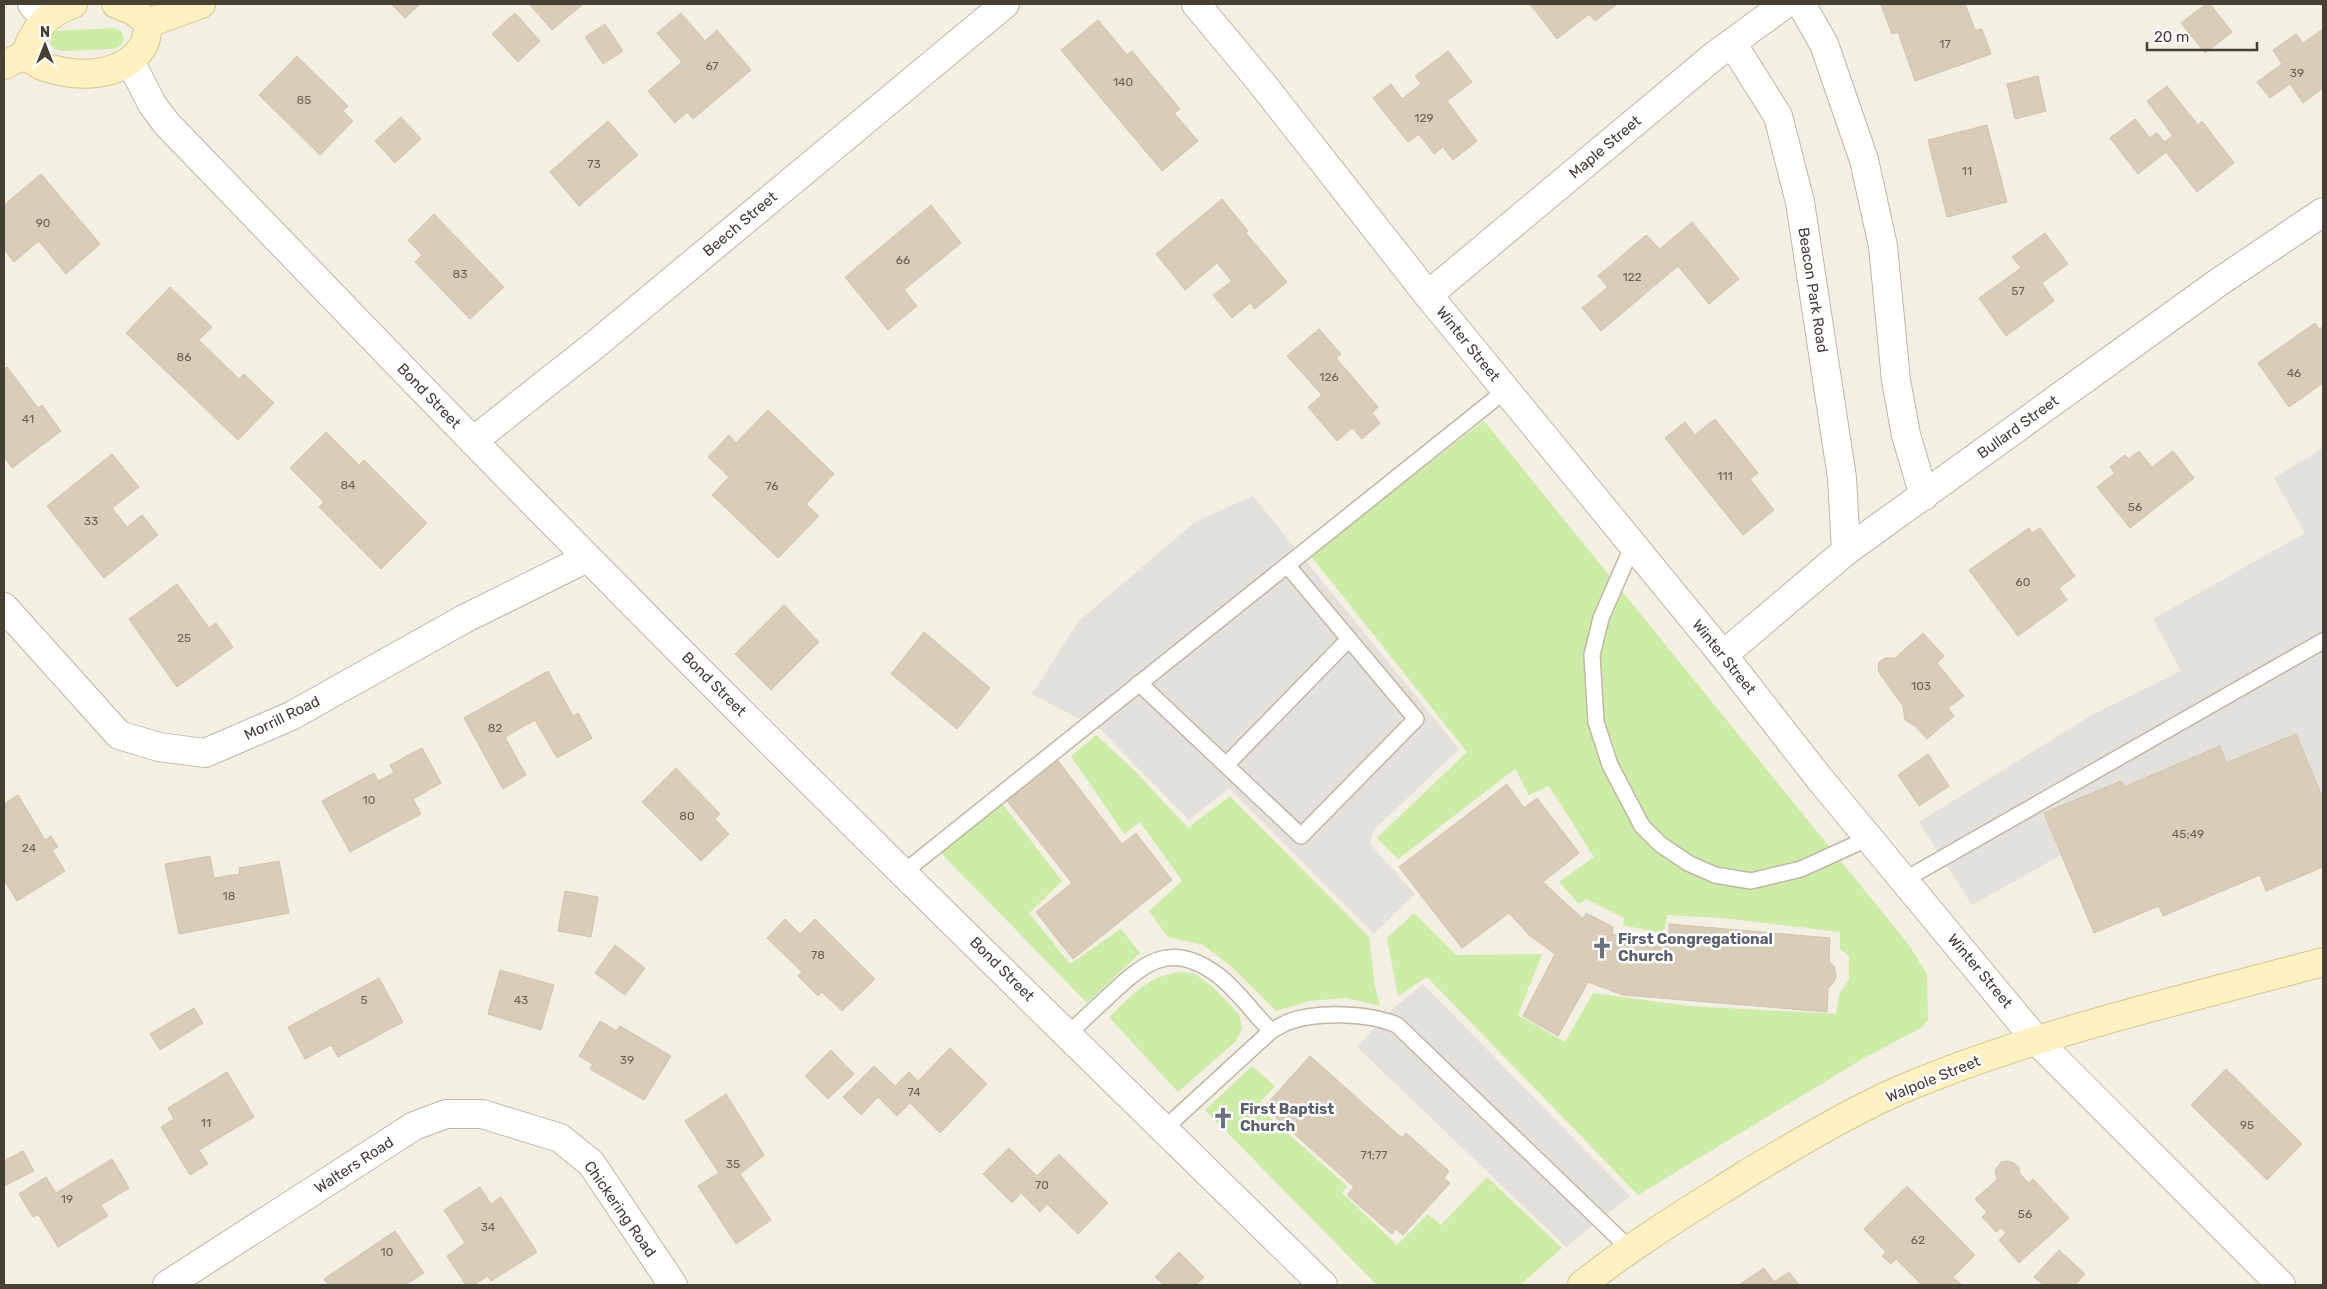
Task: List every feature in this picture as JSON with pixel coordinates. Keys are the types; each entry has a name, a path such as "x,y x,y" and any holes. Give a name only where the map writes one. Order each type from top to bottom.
{"main road":[{"path":"73,4 38,11 31,38 14,60 64,72 114,70 130,61 144,44 148,23"},
{"path":"116,4 132,10 148,23"},
{"path":"148,23 201,4"},
{"name":"Walpole Street","path":"1582,1285 1707,1199 1833,1123 1899,1091 1973,1062 2037,1040 2323,962"}],"street":[{"name":"Beech Street","path":"473,441 611,331 1005,4"},
{"name":"Winter Street","path":"1196,4 1428,295 1724,655 1819,778 2037,1040 2281,1285"},
{"name":"Maple Street","path":"1428,295 1732,43 1784,4"},
{"path":"1801,4 1824,44 1864,160 1883,246 1896,380 1906,435 1924,496"},
{"name":"Beacon Park Road","path":"1732,43 1778,116 1800,202 1842,478 1846,551"},
{"name":"Bond Street","path":"130,61 152,104 166,123 587,558 1323,1285"},
{"name":"Bullard Street","path":"1724,655 1846,551 2219,282 2323,212"},
{"name":"Morrill Road","path":"4,607 118,735 160,747 205,753 291,716 464,619 587,558"},
{"name":"Walters Road","path":"167,1285 414,1126 446,1114 482,1114 560,1138"},
{"name":"Chickering Road","path":"560,1138 591,1163 672,1285"}],"lane":[{"path":"904,872 1506,390"},
{"path":"1633,545 1601,618 1592,655 1596,722 1610,765 1642,826 1660,844 1688,863 1715,875 1751,881 1801,869 1870,838"},
{"path":"1139,684 1301,836 1416,719 1287,566"},
{"path":"1226,765 1349,640"},
{"path":"1904,880 2323,641"},
{"path":"1068,1034 1135,971 1152,961 1176,957 1202,965 1220,977 1271,1031"},
{"path":"1164,1128 1271,1031 1289,1022 1319,1016 1378,1018 1397,1025 1631,1250"}],"green space":[{"path":"114,28 122,32 124,39 121,45 114,49 63,51 56,50 50,44 52,34 56,31"},
{"path":"1484,421 1909,945 1927,974 1928,1020 1921,1028 1864,1058 1638,1195 1427,977 1398,996 1387,938 1414,913 1456,955 1542,954 1518,1015 1565,1042 1593,993 1689,1006 1836,1014 1839,995 1849,979 1849,956 1840,949 1840,932 1723,918 1667,915 1664,934 1623,925 1624,918 1586,899 1579,904 1559,882 1594,857 1549,786 1529,795 1515,769 1398,859 1377,838 1467,752 1310,555"},
{"path":"1096,735 1134,770 1188,828 1230,796 1369,937 1375,987 1380,1006 1346,998 1309,1001 1276,1011 1231,966 1203,945 1168,937 1149,911 1182,881 1140,822 1124,834 1071,756"},
{"path":"1001,802 1062,881 1029,913 1070,964 1121,929 1140,953 1087,1003 941,853"},
{"path":"1181,972 1195,974 1213,987 1239,1014 1242,1028 1236,1041 1178,1092 1109,1017 1133,994 1150,982 1159,977"},
{"path":"1252,1066 1275,1086 1257,1106 1347,1186 1342,1193 1397,1245 1428,1214 1441,1225 1487,1177 1562,1248 1520,1285 1377,1285 1205,1110"}],"shaded area":[{"path":"2323,448 2323,799 2296,734 2226,763 2220,747 2124,787 2121,781 2044,813 2061,855 1972,905 1919,822 2092,715 2181,671 2153,619 2305,533 2274,478"},
{"path":"1253,496 1459,749 1374,830 1370,844 1415,894 1374,934 1229,788 1189,820 1102,731 1032,694 1079,621 1195,522"},
{"path":"1423,984 1630,1196 1566,1247 1357,1047 1394,1008"}],"building":[{"path":"391,4 420,4 405,18"},
{"path":"529,4 583,4 552,30"},
{"path":"1530,4 1617,4 1595,21 1589,14 1557,39"},
{"path":"1965,4 1975,30 1982,29 1991,54 1915,81 1898,32 1892,34 1881,5"},
{"path":"2206,4 2210,4 2232,32 2205,53 2181,23"},
{"path":"515,13 540,41 518,62 492,34"},
{"path":"681,13 705,41 717,30 751,70 693,119 687,112 675,123 648,91 682,62 657,33"},
{"path":"1098,20 1127,55 1132,51 1180,109 1174,113 1198,141 1162,171 1061,50"},
{"path":"605,24 623,51 603,64 585,37"},
{"path":"2323,29 2323,88 2303,103 2290,84 2270,98 2257,82 2282,64 2273,50 2296,34 2303,43"},
{"path":"1448,51 1472,82 1447,101 1477,141 1453,160 1443,147 1434,154 1419,134 1408,142 1373,98 1391,84 1402,99 1421,84 1415,76"},
{"path":"297,56 348,106 343,111 353,121 320,155 259,95"},
{"path":"2038,76 2046,111 2015,119 2007,84"},
{"path":"2167,86 2198,125 2202,121 2234,163 2197,192 2166,152 2138,174 2110,138 2135,119 2150,138 2157,133 2164,142 2173,136 2147,101"},
{"path":"401,117 421,139 395,163 375,141"},
{"path":"608,121 638,155 579,206 550,172"},
{"path":"1987,125 2007,202 1947,217 1928,140"},
{"path":"41,174 100,244 66,274 39,241 14,262 4,249 4,205"},
{"path":"1222,199 1248,231 1246,233 1287,282 1255,309 1250,303 1232,318 1213,295 1232,281 1217,263 1185,290 1156,254"},
{"path":"931,205 961,243 904,290 917,306 888,330 845,277"},
{"path":"434,214 504,287 470,319 415,262 422,255 408,240"},
{"path":"1692,222 1739,279 1709,304 1678,266 1601,331 1582,308 1608,287 1598,276 1646,235 1660,249"},
{"path":"2045,233 2068,264 2042,283 2054,301 2006,336 1979,298 2021,268 2012,257"},
{"path":"170,287 212,327 199,340 239,379 244,374 274,403 238,440 126,333"},
{"path":"2315,323 2319,329 2323,327 2323,383 2289,407 2258,363"},
{"path":"1319,329 1341,354 1336,358 1378,407 1372,413 1380,423 1362,439 1352,428 1337,441 1308,407 1322,395 1287,356"},
{"path":"7,367 38,408 42,405 61,431 12,468 4,456 4,369"},
{"path":"768,410 834,474 806,504 819,516 778,558 712,495 729,477 708,457 729,435 736,443"},
{"path":"1715,419 1758,473 1750,479 1774,510 1743,535 1665,438 1685,422 1695,435"},
{"path":"326,432 359,465 364,460 427,523 381,569 319,507 324,502 290,468"},
{"path":"2139,451 2152,467 2173,451 2194,478 2130,528 2097,487 2115,473 2110,467 2125,455 2129,459"},
{"path":"112,454 139,487 112,508 127,527 142,515 158,535 104,578 47,506"},
{"path":"2029,528 2032,533 2040,528 2075,576 2059,588 2067,600 2018,636 1969,570"},
{"path":"177,584 209,628 216,623 233,647 177,687 129,619"},
{"path":"784,605 819,642 771,690 735,654"},
{"path":"924,632 990,688 957,729 891,674"},
{"path":"1923,633 1944,656 1937,663 1964,696 1948,708 1954,716 1927,739 1915,726 1905,720 1903,706 1878,671 1879,662 1885,658 1895,658"},
{"path":"548,671 573,716 578,713 592,738 557,758 535,720 505,737 526,775 503,789 464,718"},
{"path":"2296,734 2323,799 2323,867 2266,891 2260,875 2163,916 2159,906 2094,933 2044,813 2121,781 2124,787 2220,746 2226,763"},
{"path":"422,748 441,783 413,799 421,814 350,852 322,801 374,773 378,781 394,773 390,765"},
{"path":"1928,754 1949,786 1919,806 1898,775"},
{"path":"1055,757 1122,844 1136,833 1172,880 1073,959 1036,912 1072,883 1004,797"},
{"path":"676,768 720,814 715,819 729,834 701,861 642,802"},
{"path":"1507,784 1524,808 1537,798 1579,853 1543,882 1583,919 1586,913 1613,927 1612,934 1643,944 1669,946 1669,924 1830,938 1829,961 1834,966 1836,975 1834,982 1828,988 1827,1012 1623,995 1588,982 1558,1036 1523,1016 1555,954 1529,935 1509,913 1462,948 1399,867"},
{"path":"18,795 45,840 51,836 58,847 52,850 65,871 17,901 4,880 4,804"},
{"path":"210,856 214,878 240,874 239,868 279,861 289,913 179,934 165,864"},
{"path":"565,891 598,897 591,937 558,931"},
{"path":"785,919 800,934 815,919 875,979 842,1011 822,992 818,996 798,976 802,972 767,938"},
{"path":"615,945 645,968 625,995 595,973"},
{"path":"500,970 554,985 541,1030 488,1014"},
{"path":"379,978 403,1022 338,1057 331,1045 305,1059 288,1027"},
{"path":"194,1008 203,1023 160,1050 150,1034"},
{"path":"600,1021 617,1031 620,1026 671,1056 644,1100 590,1069 593,1064 579,1056"},
{"path":"950,1048 987,1084 940,1133 910,1103 897,1116 878,1097 861,1115 843,1097 874,1066 895,1086 909,1072 918,1081"},
{"path":"831,1050 854,1074 828,1099 805,1076"},
{"path":"1310,1056 1402,1138 1406,1133 1449,1171 1444,1178 1450,1183 1403,1235 1396,1229 1392,1234 1347,1195 1354,1187 1264,1107"},
{"path":"2226,1069 2302,1144 2267,1180 2191,1105"},
{"path":"227,1072 254,1117 199,1150 208,1164 190,1175 161,1127 174,1119 168,1108"},
{"path":"726,1094 764,1155 740,1174 771,1220 736,1244 698,1186 719,1173 685,1121"},
{"path":"1009,1148 1037,1176 1059,1154 1108,1203 1078,1234 1047,1204 1040,1212 1021,1193 1012,1203 983,1174"},
{"path":"23,1151 34,1171 4,1186 4,1161"},
{"path":"112,1159 129,1188 101,1205 108,1216 58,1247 38,1214 33,1217 19,1194 46,1177 56,1193"},
{"path":"2008,1161 2014,1163 2019,1168 2020,1174 2029,1183 2033,1179 2069,1218 2019,1263 1999,1240 2006,1233 2001,1228 1996,1232 1982,1217 1987,1212 1975,1199 1997,1180 1995,1170 2001,1162"},
{"path":"1907,1186 1975,1255 1953,1277 1962,1285 1922,1285 1896,1259 1891,1264 1882,1256 1886,1252 1864,1229"},
{"path":"480,1187 491,1204 501,1197 537,1252 491,1281 488,1276 473,1285 466,1285 447,1256 465,1243 444,1210"},
{"path":"395,1231 424,1273 405,1285 328,1285 324,1279"},
{"path":"2059,1250 2085,1274 2075,1285 2044,1285 2034,1277"},
{"path":"1179,1252 1204,1277 1196,1285 1164,1285 1155,1277"},
{"path":"1764,1268 1774,1282 1789,1272 1799,1285 1739,1285"}],"place":[{"name":"First Congregational Church","path":"1602,948"},
{"name":"First Baptist Church","path":"1223,1118"}]}
